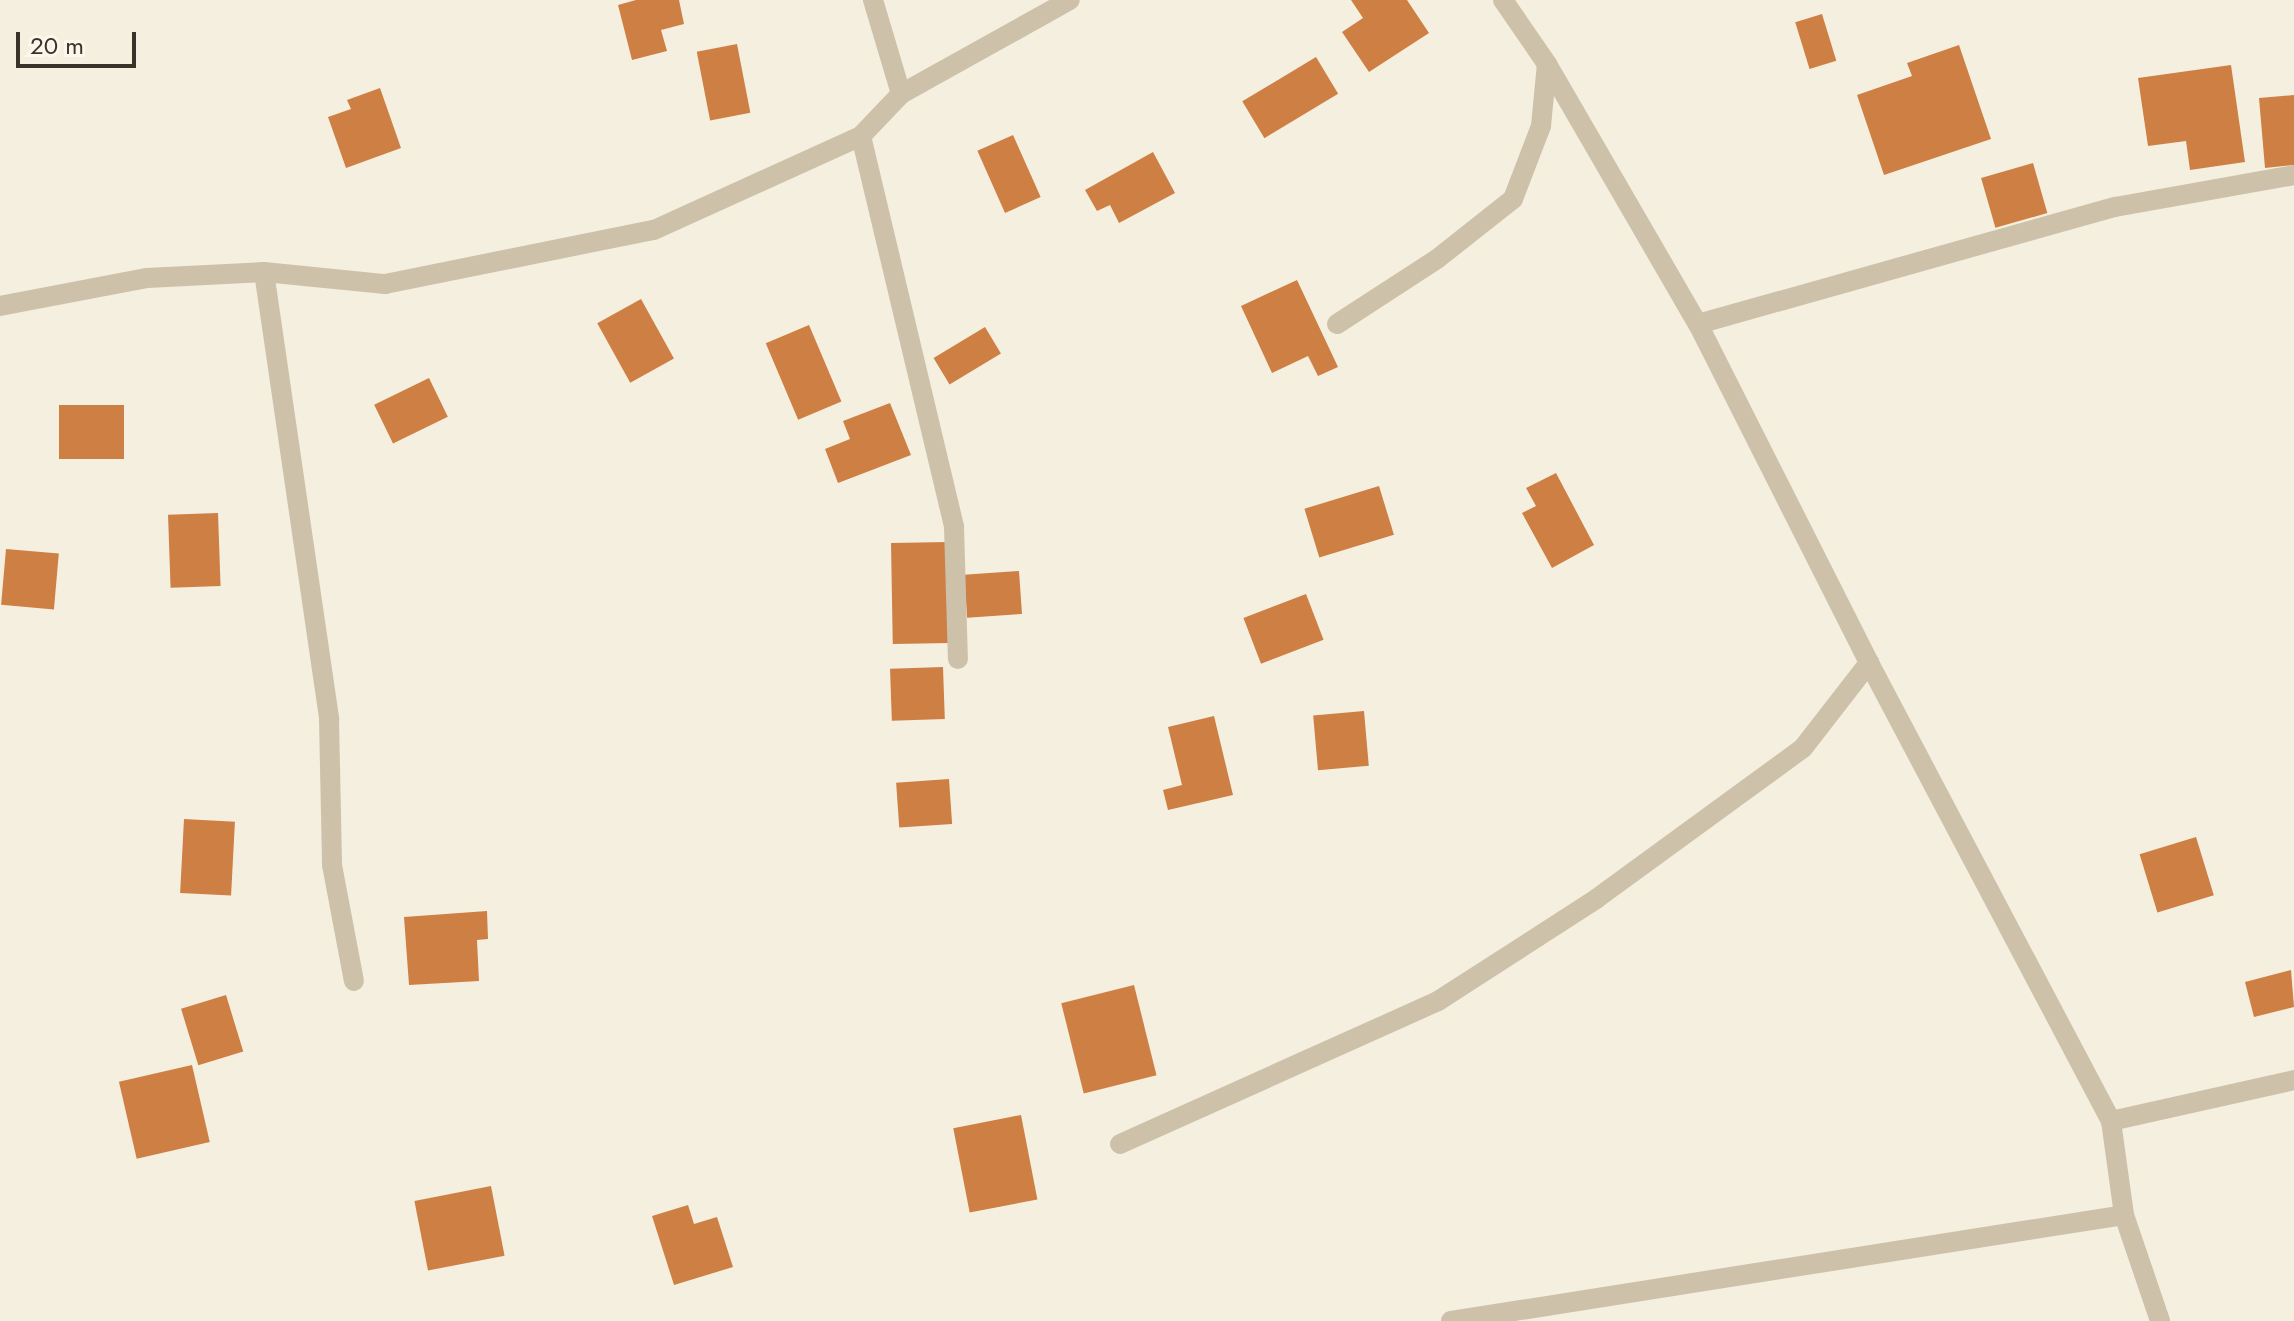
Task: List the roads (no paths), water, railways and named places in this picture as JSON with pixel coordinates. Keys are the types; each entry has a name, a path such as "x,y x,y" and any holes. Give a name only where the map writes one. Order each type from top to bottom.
{"street":[{"path":"873,0 901,94"},
{"path":"0,306 147,278 264,272 385,284 654,230 861,136 901,94 1070,0"},
{"path":"1503,0 1547,64 1698,324 1869,663 2111,1121 2124,1215 2160,1321"},
{"path":"1337,324 1437,259 1513,199 1541,126 1547,64"},
{"path":"861,136 954,527 958,659"},
{"path":"1698,324 2115,207 2294,175"},
{"path":"264,272 329,719 332,865 354,981"},
{"path":"1120,1144 1451,993 1596,899 1803,748 1869,663"},
{"path":"2111,1121 2294,1080"},
{"path":"1451,1321 2124,1215"}]}
